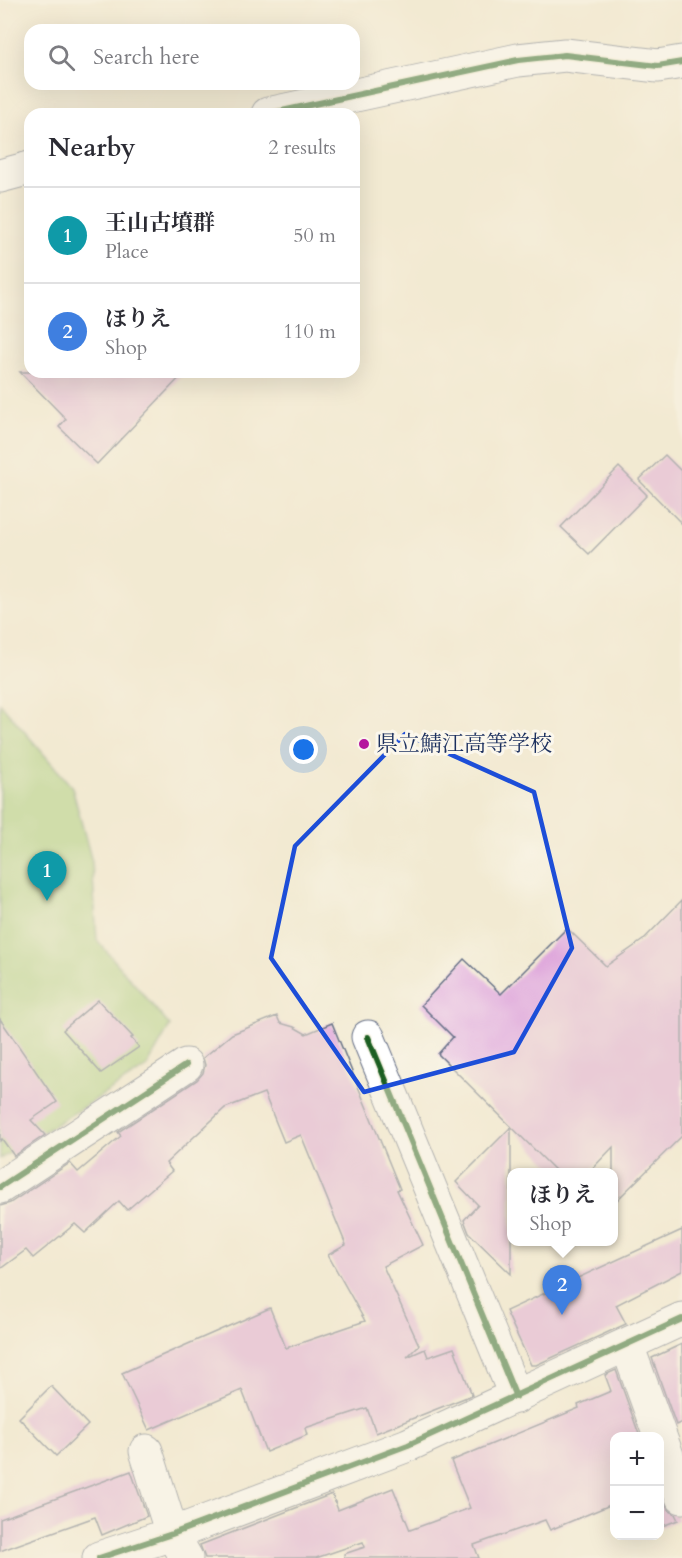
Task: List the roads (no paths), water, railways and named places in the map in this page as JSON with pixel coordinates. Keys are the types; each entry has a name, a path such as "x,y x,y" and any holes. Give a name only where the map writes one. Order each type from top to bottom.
{"street":[{"path":"296,108 518,60 565,55 658,66 682,62"},
{"path":"0,176 24,170"},
{"path":"368,1037 516,1397"},
{"path":"0,1187 186,1065"},
{"path":"99,1558 179,1546 516,1397 682,1319"},
{"path":"627,1345 682,1497"},
{"path":"146,1451 179,1546"}],"place":[{"name":"県立鯖江高等学校","path":"364,744"},
{"name":"王山古墳群","path":"47,901"},
{"name":"ほりえ","path":"562,1315"}]}
